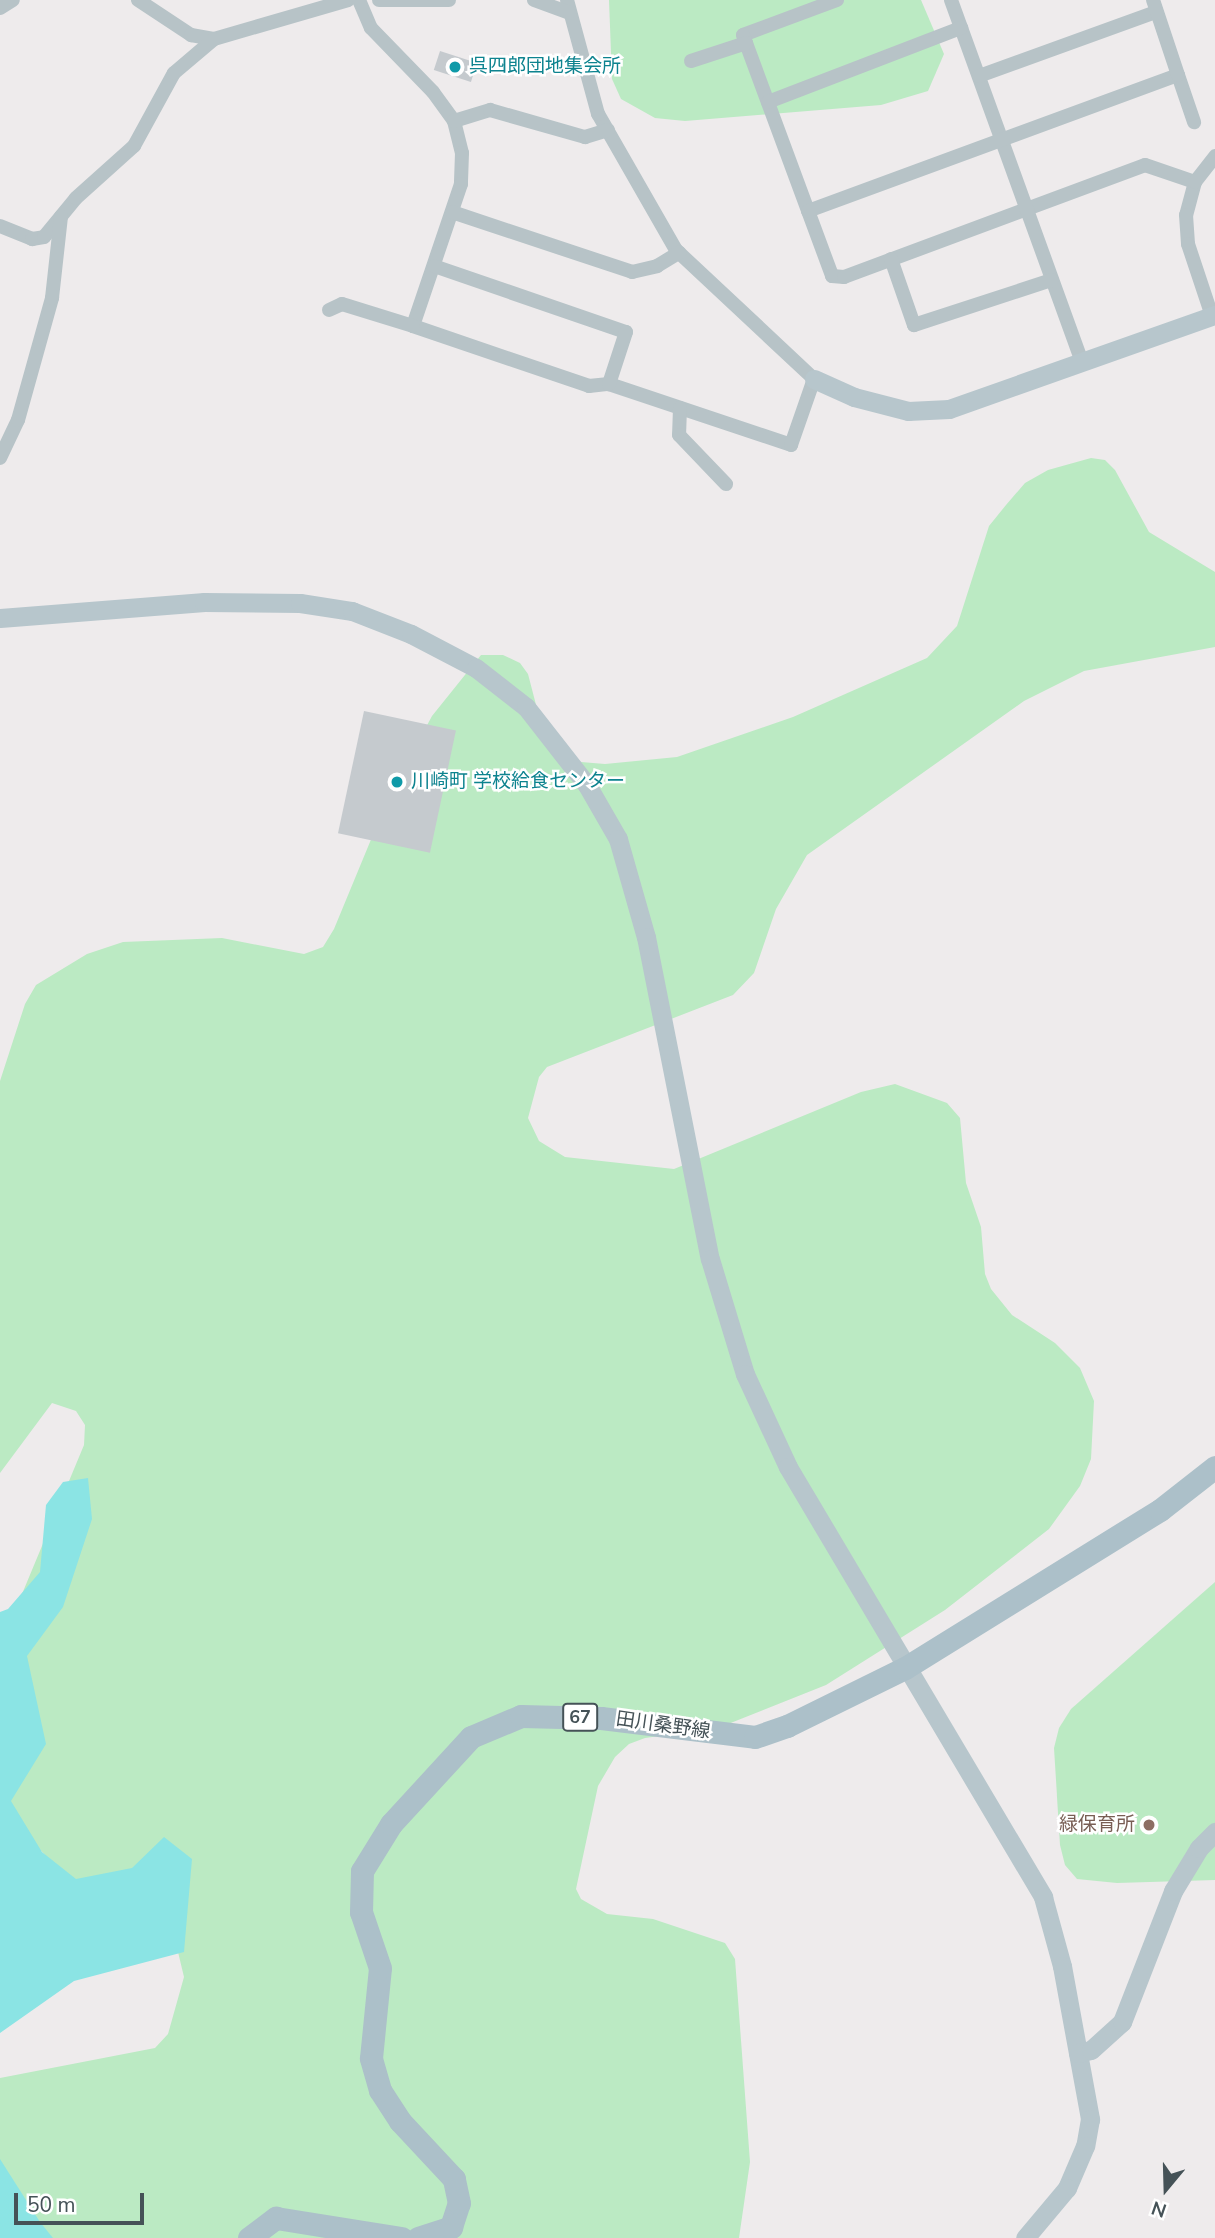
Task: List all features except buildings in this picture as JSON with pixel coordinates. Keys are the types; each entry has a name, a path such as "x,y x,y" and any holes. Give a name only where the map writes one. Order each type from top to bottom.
{"main road":[{"name":"田川桑野線","path":"418,2238 451,2227 458,2203 453,2179 400,2121 380,2090 371,2058 380,1968 361,1912 362,1871 391,1824 422,1786 471,1737 521,1716 601,1718 755,1737 905,1668 1160,1510 1215,1467"},
{"path":"249,2238 276,2218 401,2238"}],"street":[{"path":"0,8 13,0"},
{"path":"138,0 191,36 214,39 348,0"},
{"path":"359,0 371,28 433,92 454,121 462,153 461,184 413,326"},
{"path":"379,0 449,0"},
{"path":"534,0 568,6 598,114 679,253 814,379 854,397 908,411 949,409 1214,315 1188,244 1186,215 1195,182 1215,156"},
{"path":"837,0 743,35 832,276 844,277 1145,165 1195,182"},
{"path":"951,0 1082,362"},
{"path":"979,76 1154,6 1194,122"},
{"path":"768,102 961,28"},
{"path":"0,226 32,239 44,237 61,214 134,146 174,73 214,39"},
{"path":"691,61 746,43"},
{"path":"808,211 1000,138 1178,75"},
{"path":"454,121 490,110 585,138 608,130"},
{"path":"452,212 632,272 657,266 679,253"},
{"path":"0,457 18,420 52,298 61,214"},
{"path":"891,259 914,325 1052,280"},
{"path":"434,265 626,332 609,384"},
{"path":"328,310 342,304 589,386 609,384 791,445 814,379"},
{"path":"680,408 679,435 726,484"},
{"path":"0,618 204,602 300,603 352,611 411,634 476,668 526,707 587,785 618,839 646,937 710,1259 745,1374 788,1467 905,1668 1022,1855 1043,1897 1062,1966 1090,2119 1085,2146 1067,2188 1025,2238"},
{"path":"1078,2053 1091,2050 1122,2022 1173,1891 1199,1848 1215,1832"}],"green space":[{"path":"609,0 921,0 944,54 928,91 881,105 685,121 655,118 621,99 612,79"},
{"path":"1091,458 1105,460 1115,470 1149,532 1215,572 1215,647 1084,671 1024,701 807,855 776,909 754,973 733,995 547,1067 539,1077 528,1118 539,1141 565,1157 674,1169 861,1092 895,1084 947,1103 960,1118 966,1183 981,1227 985,1274 991,1289 1012,1315 1055,1343 1080,1368 1094,1401 1091,1459 1080,1486 1049,1529 945,1610 826,1685 718,1728 645,1738 629,1744 615,1757 598,1786 576,1889 581,1899 607,1914 653,1919 725,1943 735,1959 750,2162 739,2238 0,2238 0,2078 155,2048 168,2034 184,1977 178,1952 127,1941 9,1817 22,1594 84,1445 85,1425 76,1411 52,1403 0,1473 0,1081 25,1004 36,985 87,954 123,942 222,938 304,954 323,947 334,929 389,796 432,716 481,655 503,655 520,663 528,674 541,724 557,750 581,762 605,764 677,757 793,717 927,658 957,626 989,526 1006,505 1025,483 1048,470"},
{"path":"1215,1582 1215,1880 1117,1883 1077,1879 1065,1865 1060,1845 1054,1748 1059,1728 1071,1709"}],"water":[{"path":"88,1478 92,1519 63,1607 27,1656 46,1744 11,1801 42,1852 76,1879 132,1868 164,1837 192,1859 184,1952 74,1981 0,2033 0,1612 8,1609 40,1572 46,1505 63,1482"},
{"path":"0,2159 40,2222 53,2238 0,2238"}],"place":[{"name":"呉四郎団地集会所","path":"455,67"},
{"name":"川崎町 学校給食センター","path":"397,782"},
{"name":"緑保育所","path":"1149,1825"}]}
